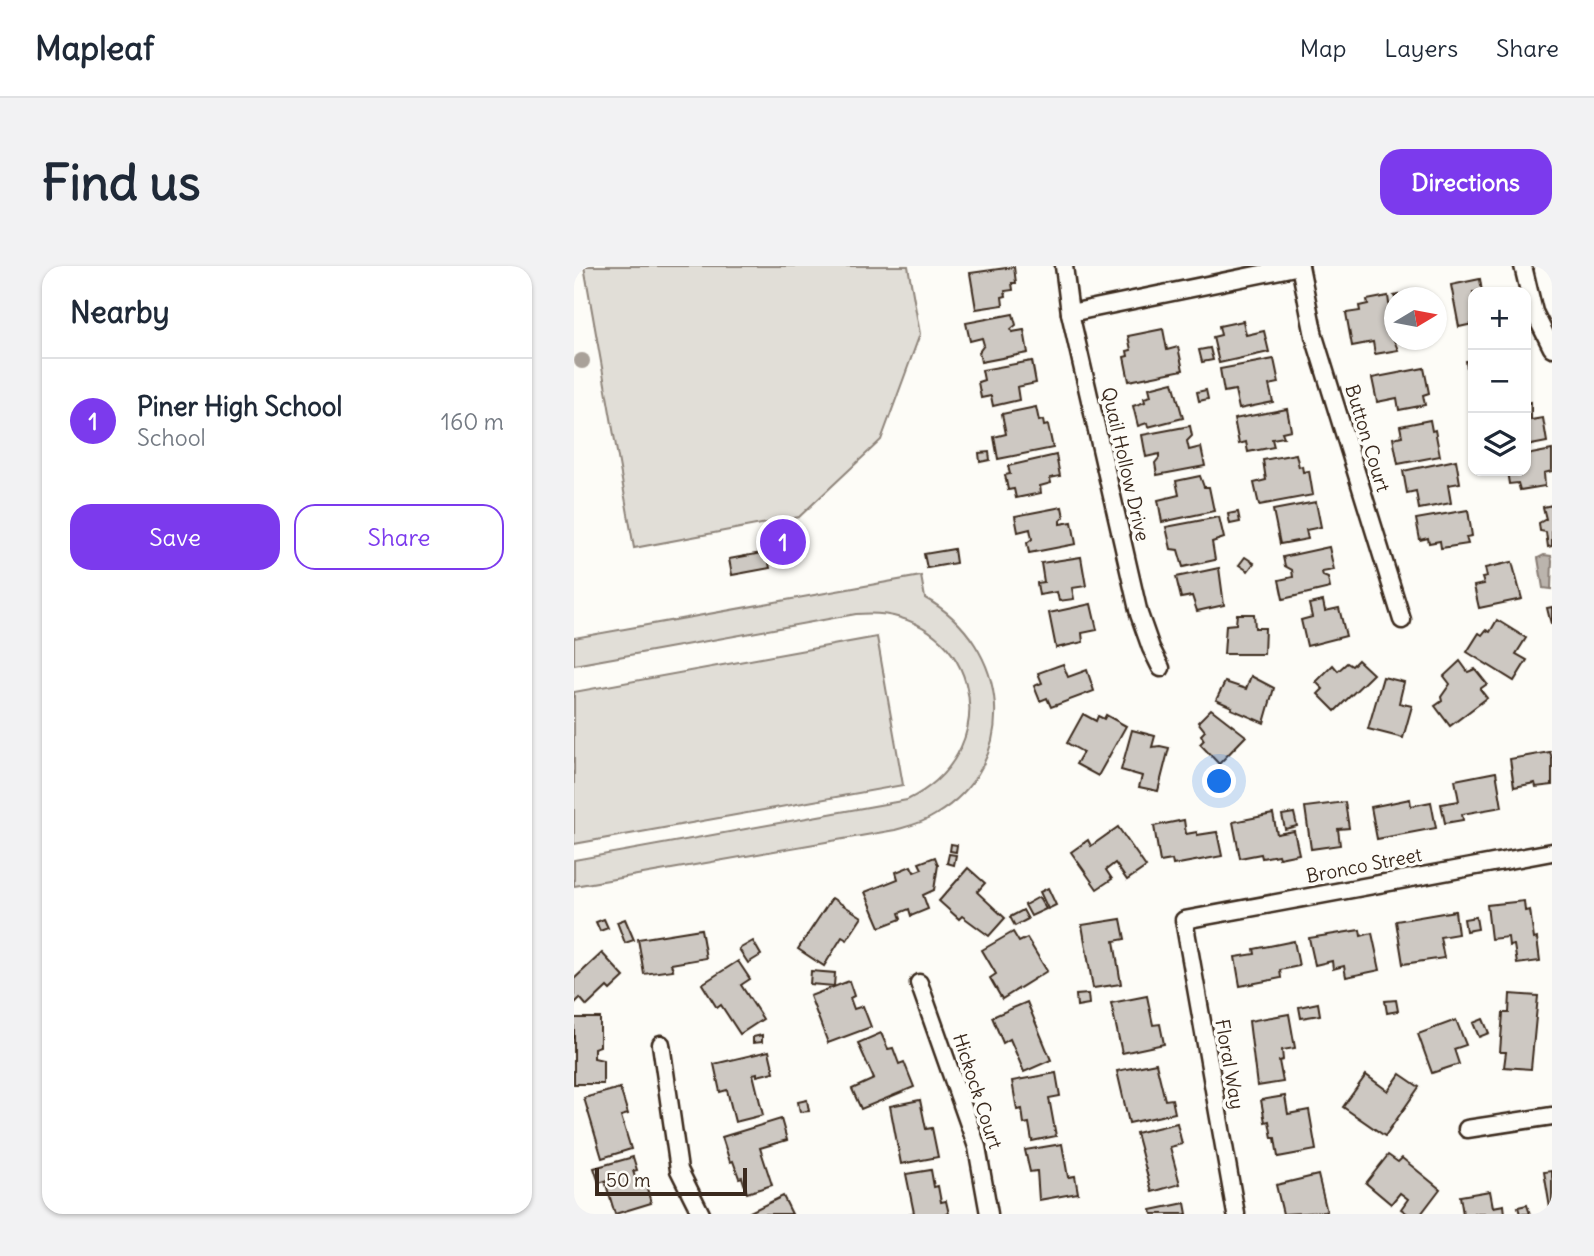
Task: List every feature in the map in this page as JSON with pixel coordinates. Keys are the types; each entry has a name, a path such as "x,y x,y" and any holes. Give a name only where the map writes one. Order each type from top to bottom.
{"street":[{"name":"Quail Hollow Drive","path":"1064,266 1070,313 1139,614 1161,668"},
{"path":"1070,313 1300,266"},
{"name":"Button Court","path":"1300,266 1314,336 1402,620"},
{"path":"1523,266 1534,312 1552,348"},
{"name":"Bronco Street","path":"1184,920 1552,852"},
{"name":"Floral Way","path":"1184,920 1236,1214"},
{"name":"Hickock Court","path":"919,983 977,1147 989,1214"},
{"path":"661,1044 679,1170 701,1214"},
{"path":"1467,1129 1552,1116"}],"shaded area":[{"path":"584,266 908,266 920,334 881,440 799,517 634,548"},
{"path":"1551,556 1552,560 1551,589 1543,588 1538,558"},
{"path":"921,576 925,598 953,619 975,644 989,674 995,705 993,736 983,766 963,793 930,818 895,830 574,886 574,860 907,800 940,777 961,747 969,715 966,683 952,654 929,631 896,617 856,614 574,665 574,638"},
{"path":"877,637 903,785 574,844 574,692"}],"building":[{"path":"1014,267 1016,283 1012,283 1013,290 1005,291 1006,296 1002,297 1003,305 976,309 970,273"},
{"path":"1480,279 1481,287 1468,287 1468,325 1459,327 1451,285"},
{"path":"1384,297 1384,350 1398,350 1375,354 1373,342 1352,346 1346,313 1360,311 1359,306 1368,304 1367,300"},
{"path":"1013,314 1016,325 1011,329 1012,332 1024,330 1028,353 981,362 979,352 984,345 982,338 970,341 966,323"},
{"path":"1243,321 1246,335 1264,331 1269,352 1219,363 1213,337 1221,335 1219,326"},
{"path":"1163,329 1167,350 1178,347 1183,370 1129,381 1124,357 1128,356 1127,351 1131,350 1128,336"},
{"path":"1210,348 1213,360 1202,362 1199,350"},
{"path":"1274,359 1279,383 1269,385 1273,402 1239,409 1235,390 1224,392 1220,369"},
{"path":"1032,361 1036,383 1017,387 1019,400 993,406 991,396 981,398 978,382 984,380 982,370"},
{"path":"1424,368 1429,393 1423,395 1425,405 1399,410 1397,398 1377,402 1372,378"},
{"path":"1173,382 1183,418 1148,427 1147,423 1138,426 1133,406 1145,402 1144,398 1151,396 1149,388"},
{"path":"1206,390 1208,399 1199,401 1197,392"},
{"path":"1036,407 1039,421 1043,420 1044,426 1048,425 1053,448 998,459 994,437 1006,434 1002,414"},
{"path":"1287,409 1291,430 1282,432 1284,437 1272,439 1274,447 1248,452 1246,442 1239,444 1234,419"},
{"path":"1543,418 1547,442 1531,445 1531,420"},
{"path":"1430,420 1432,431 1435,430 1440,456 1398,464 1393,438 1402,436 1400,426"},
{"path":"1190,426 1192,436 1187,441 1189,450 1201,447 1205,466 1157,475 1155,463 1159,454 1146,457 1142,435"},
{"path":"1552,450 1552,471 1544,473 1545,486 1520,490 1518,483 1509,484 1508,476 1531,476 1531,454"},
{"path":"989,452 990,460 980,462 979,453"},
{"path":"1296,454 1299,467 1302,466 1303,472 1309,471 1313,495 1259,505 1254,483 1266,480 1263,460"},
{"path":"1056,455 1060,476 1050,478 1051,483 1040,486 1041,493 1016,498 1014,489 1008,490 1005,475 1010,474 1008,466"},
{"path":"1456,460 1460,483 1448,485 1451,503 1419,509 1416,491 1407,493 1403,471"},
{"path":"1200,476 1204,487 1209,487 1214,511 1162,522 1158,500 1179,495 1176,481"},
{"path":"1316,502 1321,527 1306,530 1308,539 1280,544 1273,510"},
{"path":"1552,505 1552,546 1548,547 1546,532 1540,531 1539,523 1546,519 1543,507"},
{"path":"1062,507 1064,517 1060,524 1072,522 1076,544 1029,553 1027,543 1032,539 1030,529 1018,532 1015,516"},
{"path":"1468,510 1472,536 1466,537 1468,544 1441,548 1440,541 1429,543 1428,538 1420,540 1416,519"},
{"path":"1238,512 1240,522 1230,524 1228,514"},
{"path":"1219,517 1224,538 1212,542 1215,560 1183,567 1178,550 1171,549 1166,527"},
{"path":"1329,547 1334,570 1322,572 1323,576 1328,578 1330,588 1283,599 1279,580 1293,577 1292,570 1285,566 1283,557"},
{"path":"954,549 956,563 927,568 924,554"},
{"path":"767,552 770,568 732,575 729,559"},
{"path":"1081,557 1086,586 1072,588 1074,599 1059,601 1057,592 1039,595 1037,583 1044,582 1041,563"},
{"path":"1245,557 1254,563 1248,571 1239,565"},
{"path":"1512,562 1522,599 1479,608 1474,586 1484,584 1482,578 1487,577 1485,568"},
{"path":"1219,568 1224,605 1197,611 1192,596 1181,598 1176,577"},
{"path":"1323,601 1325,611 1339,608 1346,636 1307,646 1301,620 1312,617 1309,604"},
{"path":"1091,604 1097,630 1082,633 1083,642 1056,648 1049,613"},
{"path":"1552,607 1552,624 1551,624 1547,608"},
{"path":"1237,614 1254,614 1255,628 1265,628 1264,654 1224,654 1226,625 1236,624"},
{"path":"1497,620 1526,638 1516,654 1527,660 1514,681 1467,652 1479,633 1482,635 1486,630 1490,632"},
{"path":"1358,660 1373,674 1335,711 1318,694 1323,689 1316,682 1333,665 1338,671 1347,663 1352,666"},
{"path":"1460,661 1468,672 1475,669 1487,684 1480,689 1487,698 1450,726 1435,706 1442,701 1441,697 1450,684 1444,676"},
{"path":"1063,664 1068,677 1087,670 1094,691 1051,707 1047,698 1040,701 1034,686 1042,683 1038,673"},
{"path":"1251,676 1274,688 1264,723 1216,700 1225,682 1246,689"},
{"path":"1383,677 1404,682 1399,703 1412,706 1403,738 1368,729"},
{"path":"1211,709 1246,736 1219,764 1200,744 1204,740 1201,735 1205,731 1198,722"},
{"path":"1083,714 1096,721 1098,716 1104,719 1106,715 1126,726 1098,776 1076,764 1083,752 1067,743"},
{"path":"1132,730 1155,736 1152,747 1169,748 1158,791 1139,787 1142,776 1121,770"},
{"path":"1550,752 1552,785 1536,787 1535,783 1514,787 1510,759"},
{"path":"1496,772 1502,807 1462,814 1463,820 1445,823 1441,804 1459,801 1455,780"},
{"path":"1410,799 1411,806 1431,802 1436,828 1377,839 1371,807"},
{"path":"1345,802 1349,828 1338,829 1340,845 1311,849 1305,807"},
{"path":"1294,813 1297,826 1285,829 1282,815"},
{"path":"1273,814 1277,834 1294,831 1299,854 1279,858 1278,855 1262,858 1261,854 1240,858 1233,822"},
{"path":"1184,820 1186,834 1217,832 1222,856 1173,865 1172,860 1160,862 1154,826"},
{"path":"1118,827 1146,867 1127,880 1115,863 1106,870 1112,879 1097,889 1071,852 1088,840 1091,846"},
{"path":"951,844 957,845 956,852 950,851"},
{"path":"949,854 956,855 954,865 947,863"},
{"path":"935,857 938,865 934,890 923,895 928,909 911,916 909,909 899,913 901,919 880,927 865,892 898,879 896,872 911,866 914,872 922,869 919,863"},
{"path":"968,868 985,883 977,892 1005,918 989,936 962,916 959,919 939,901"},
{"path":"1048,888 1056,905 1048,909 1040,892"},
{"path":"1039,897 1046,909 1031,916 1025,905"},
{"path":"832,898 862,917 847,940 842,937 824,966 798,949"},
{"path":"1524,901 1525,911 1530,910 1540,961 1517,964 1514,945 1509,946 1508,937 1491,939 1487,905"},
{"path":"1023,910 1028,919 1015,926 1010,917"},
{"path":"1455,911 1458,934 1440,937 1444,958 1403,964 1396,921"},
{"path":"1476,917 1478,929 1466,931 1464,919"},
{"path":"604,919 608,928 600,931 596,922"},
{"path":"625,919 634,940 625,943 617,922"},
{"path":"1121,919 1125,939 1114,941 1121,984 1093,988 1082,925"},
{"path":"701,929 706,958 671,964 673,970 644,974 638,939"},
{"path":"1360,930 1361,936 1372,933 1380,970 1346,977 1344,966 1333,969 1332,961 1315,965 1309,938"},
{"path":"1013,932 1019,942 1027,938 1047,971 1002,999 990,978 996,974 982,950"},
{"path":"753,941 761,955 748,963 739,949"},
{"path":"1294,941 1299,966 1280,970 1281,978 1240,986 1235,957 1255,954 1254,949"},
{"path":"602,953 624,977 610,990 607,987 587,1006 580,998 574,1004 574,979"},
{"path":"738,961 750,979 741,985 763,1019 740,1034 721,1005 717,1008 702,984"},
{"path":"811,971 835,973 834,986 810,984"},
{"path":"849,981 854,996 850,998 854,1009 863,1006 871,1027 828,1043 810,996"},
{"path":"1088,994 1089,1004 1077,1006 1076,995"},
{"path":"1510,994 1538,996 1531,1069 1504,1067 1506,1052 1500,1052 1503,1013 1509,1013"},
{"path":"1147,996 1153,1025 1160,1024 1164,1044 1122,1053 1111,1003"},
{"path":"1396,1000 1398,1011 1387,1013 1385,1001"},
{"path":"1027,1002 1051,1060 1024,1072 1010,1039 1003,1043 992,1017"},
{"path":"1318,1003 1320,1015 1301,1018 1299,1007"},
{"path":"1289,1014 1295,1048 1282,1050 1283,1060 1279,1061 1283,1082 1257,1086 1249,1021"},
{"path":"574,1018 600,1018 600,1046 594,1048 594,1058 603,1060 603,1084 574,1084"},
{"path":"1483,1019 1489,1033 1479,1037 1473,1023"},
{"path":"1456,1020 1466,1045 1454,1049 1459,1064 1432,1073 1418,1034"},
{"path":"881,1033 888,1049 893,1048 899,1064 904,1062 914,1087 861,1109 852,1089 874,1079 858,1043"},
{"path":"762,1035 762,1042 753,1043 753,1037"},
{"path":"769,1051 774,1072 757,1076 757,1073 753,1074 763,1115 735,1122 727,1090 720,1092 714,1064"},
{"path":"1156,1063 1165,1100 1172,1099 1175,1113 1129,1123 1117,1071"},
{"path":"1056,1073 1060,1096 1049,1098 1056,1136 1032,1141 1029,1123 1024,1124 1022,1109 1017,1110 1012,1081"},
{"path":"1400,1074 1419,1087 1385,1136 1343,1107 1366,1075 1388,1091"},
{"path":"620,1088 628,1114 621,1116 631,1149 602,1158 584,1098"},
{"path":"1285,1096 1288,1114 1309,1110 1316,1150 1278,1157 1275,1138 1272,1138 1269,1121 1265,1122 1261,1100"},
{"path":"807,1100 809,1111 800,1112 798,1102"},
{"path":"920,1100 926,1129 932,1128 938,1157 901,1164 890,1106"},
{"path":"781,1119 787,1140 760,1148 772,1185 747,1193 742,1177 739,1178 733,1161 730,1162 722,1137"},
{"path":"1177,1123 1182,1144 1170,1147 1180,1184 1152,1192 1136,1133"},
{"path":"1062,1144 1068,1177 1075,1176 1078,1193 1039,1200 1037,1171 1030,1172 1025,1150"},
{"path":"1388,1155 1398,1162 1402,1158 1440,1189 1421,1214 1408,1214 1401,1209 1408,1199 1400,1193 1391,1204 1366,1183"},
{"path":"633,1157 637,1170 633,1171 637,1183 645,1181 651,1203 615,1214 605,1181 599,1183 594,1168"},
{"path":"931,1170 934,1187 938,1186 941,1202 946,1201 949,1214 908,1214 914,1213 906,1174"},
{"path":"1552,1171 1552,1214 1551,1214 1544,1172"},
{"path":"1318,1175 1327,1212 1283,1214 1276,1185"},
{"path":"1490,1191 1493,1207 1504,1205 1505,1214 1463,1214 1460,1196"},
{"path":"783,1196 792,1214 751,1214 750,1212"},
{"path":"1185,1203 1187,1214 1152,1214 1151,1210"},
{"path":"1527,1205 1530,1214 1520,1214 1518,1207"}],"place":[{"name":"Piner High School","path":"783,542"}]}
